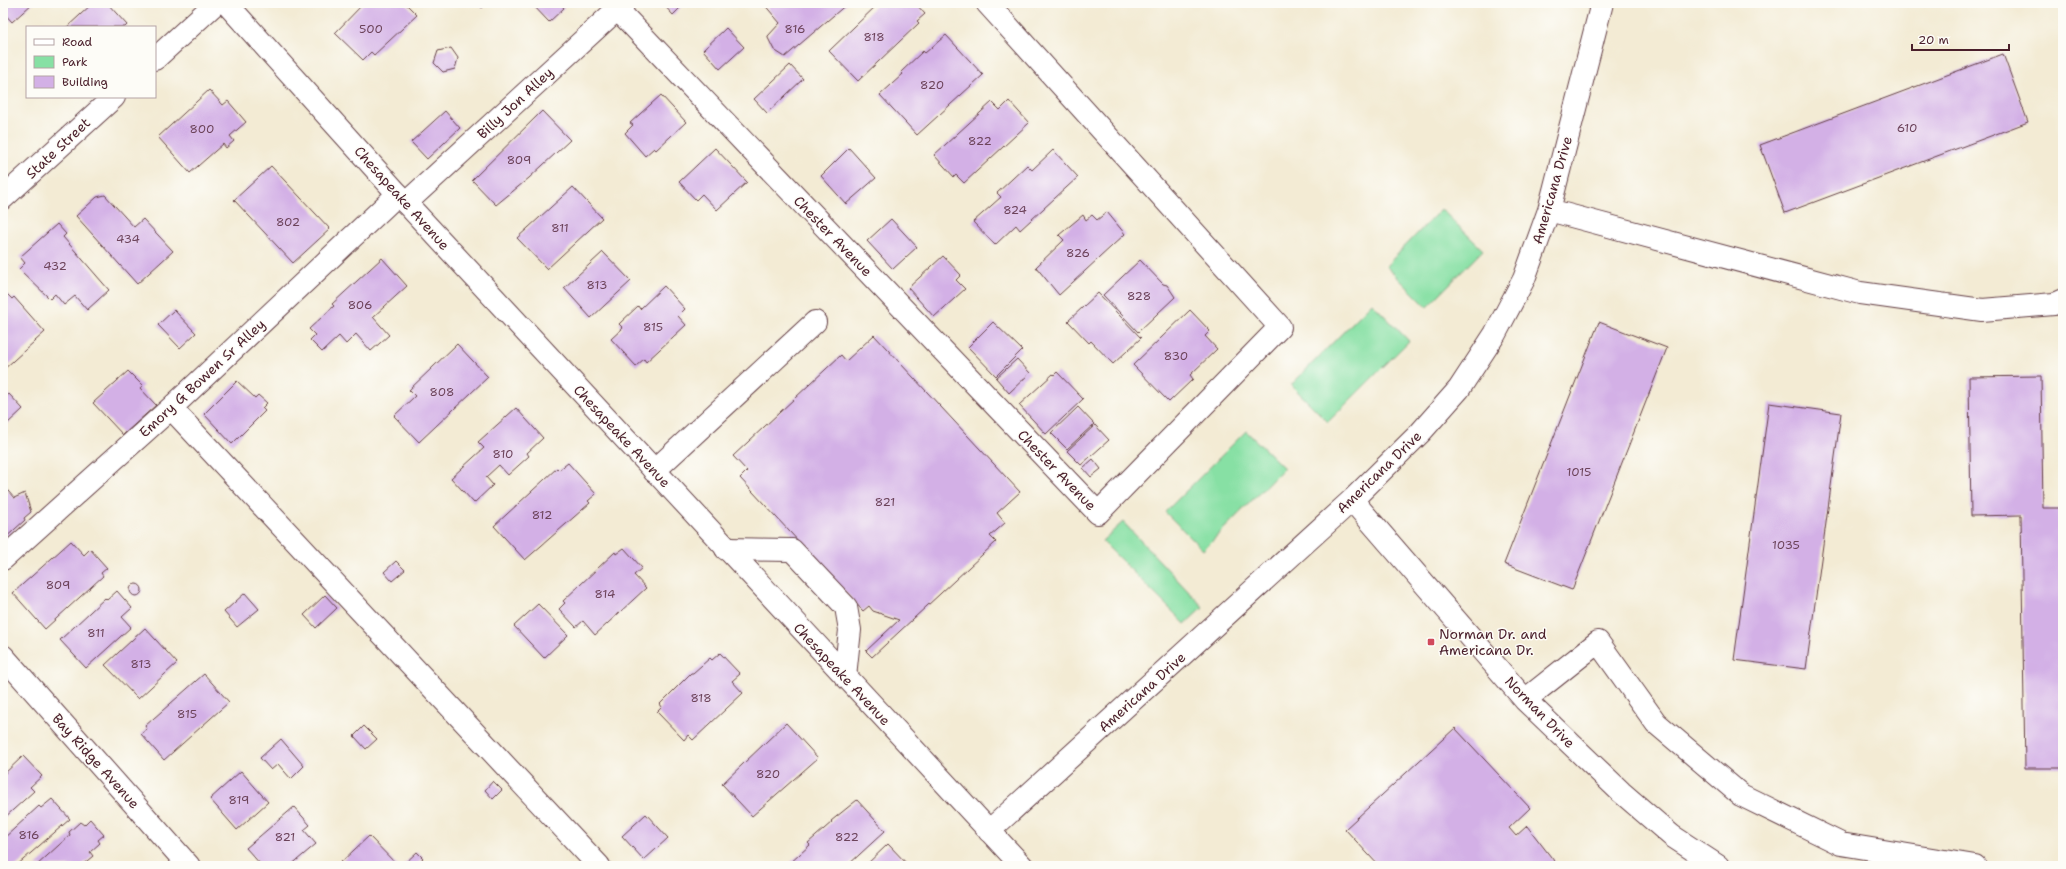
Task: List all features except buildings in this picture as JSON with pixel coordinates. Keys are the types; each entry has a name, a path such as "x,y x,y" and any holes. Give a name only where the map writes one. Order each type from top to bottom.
{"street":[{"path":"156,58 216,3"},
{"name":"Chesapeake Avenue","path":"226,3 402,199 1022,866"},
{"name":"Chester Avenue","path":"621,6 1098,513 1280,327 987,3"},
{"name":"Americana Drive","path":"989,831 1352,500 1420,433 1459,389 1494,334 1524,279 1549,210 1602,3"},
{"name":"Billy Jon Alley","path":"402,199 621,6"},
{"name":"State Street","path":"3,198 113,98"},
{"name":"Emory G Bowen Sr Alley","path":"3,559 402,199"},
{"path":"1549,210 1860,293 1982,310 2054,304 2063,300"},
{"path":"654,471 815,322"},
{"path":"171,408 599,866"},
{"name":"Norman Drive","path":"1352,500 1525,700 1621,792 1672,836 1718,866"},
{"path":"726,549 792,550 846,607 850,630 845,676"},
{"path":"1525,700 1598,642 1656,723 1741,795 1841,844 1975,866"},
{"name":"Bay Ridge Avenue","path":"3,656 190,866"}],"green space":[{"path":"1441,209 1483,250 1427,307 1386,266"},
{"path":"1372,303 1409,341 1328,422 1291,385"},
{"path":"1246,431 1284,468 1203,550 1165,512"},
{"path":"1123,522 1203,607 1185,624 1102,541"}],"place":[{"name":"Norman Dr. and Americana Dr.","path":"1431,642"}]}
